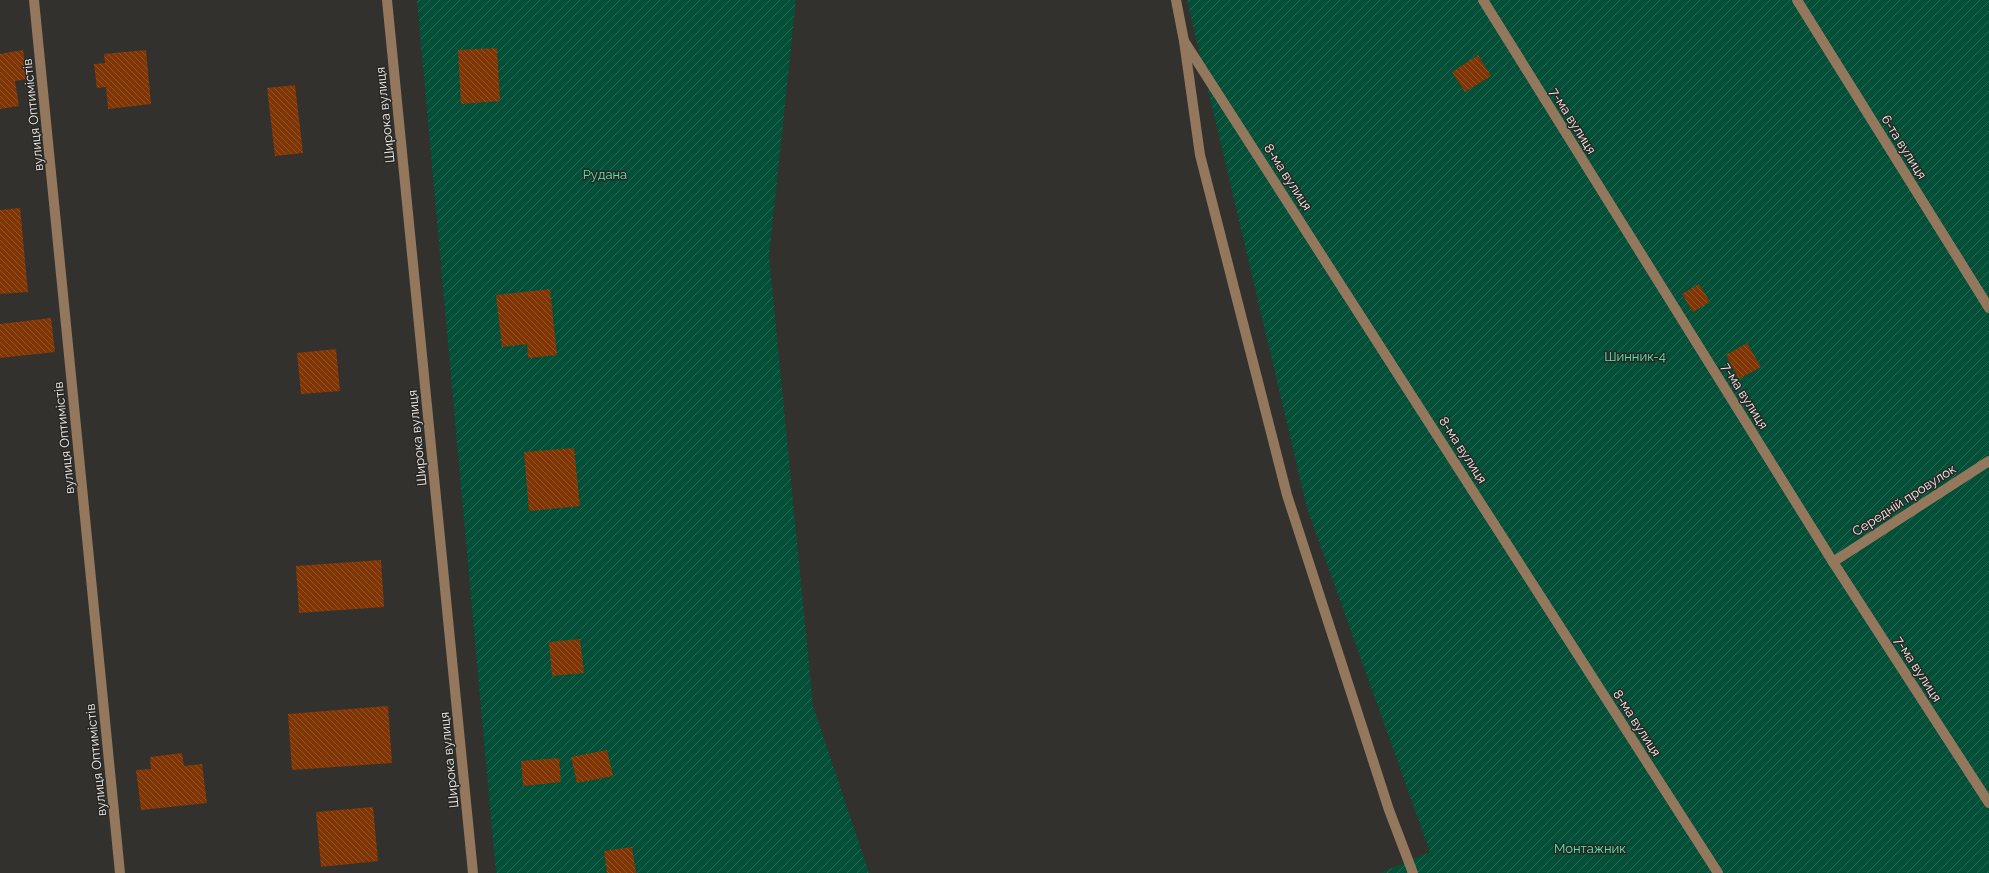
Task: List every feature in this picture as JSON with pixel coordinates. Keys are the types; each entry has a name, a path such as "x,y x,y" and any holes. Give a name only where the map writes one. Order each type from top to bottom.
{"street":[{"name":"вулиця Оптимістів","path":"34,0 120,873"},
{"name":"Широка вулиця","path":"387,0 473,873"},
{"path":"1176,0 1184,41 1200,155 1287,495 1389,810 1413,873"},
{"name":"7-ма вулиця","path":"1483,0 1833,562 1989,803"},
{"name":"6-та вулиця","path":"1797,0 1989,308"},
{"name":"8-ма вулиця","path":"1184,41 1718,873"},
{"name":"Середній провулок","path":"1833,562 1989,461"}],"green space":[{"name":"Рудана","path":"417,0 796,0 769,256 813,706 869,873 496,873"},
{"name":"Шинник-4","path":"1187,0 1989,0 1989,873 1380,873 1430,852 1307,508"}],"building":[{"path":"497,48 500,101 461,104 458,50"},
{"path":"23,50 27,79 15,81 19,106 0,109 0,54"},
{"path":"146,50 151,104 108,109 106,87 97,88 94,64 105,63 104,54"},
{"path":"1478,55 1491,76 1465,92 1452,72"},
{"path":"295,85 303,153 275,156 267,88"},
{"path":"20,208 28,292 0,294 0,210"},
{"path":"1699,284 1710,302 1693,312 1682,294"},
{"path":"550,289 557,355 528,358 527,344 502,347 496,295"},
{"path":"51,318 55,352 0,358 0,324"},
{"path":"1747,343 1761,367 1739,379 1726,355"},
{"path":"336,349 340,391 301,394 297,353"},
{"path":"574,448 580,506 529,511 524,452"},
{"path":"381,560 384,607 299,613 296,566"},
{"path":"580,639 584,673 552,676 549,642"},
{"path":"388,706 392,763 292,770 288,714"},
{"path":"607,750 613,776 577,783 571,757"},
{"path":"182,753 184,766 202,764 207,803 141,810 136,770 151,769 150,757"},
{"path":"559,758 561,782 523,786 521,761"},
{"path":"373,807 378,861 321,867 316,812"},
{"path":"632,847 636,873 607,873 604,851"}],"park label":[{"name":"Монтажник","path":"1590,848"}]}
